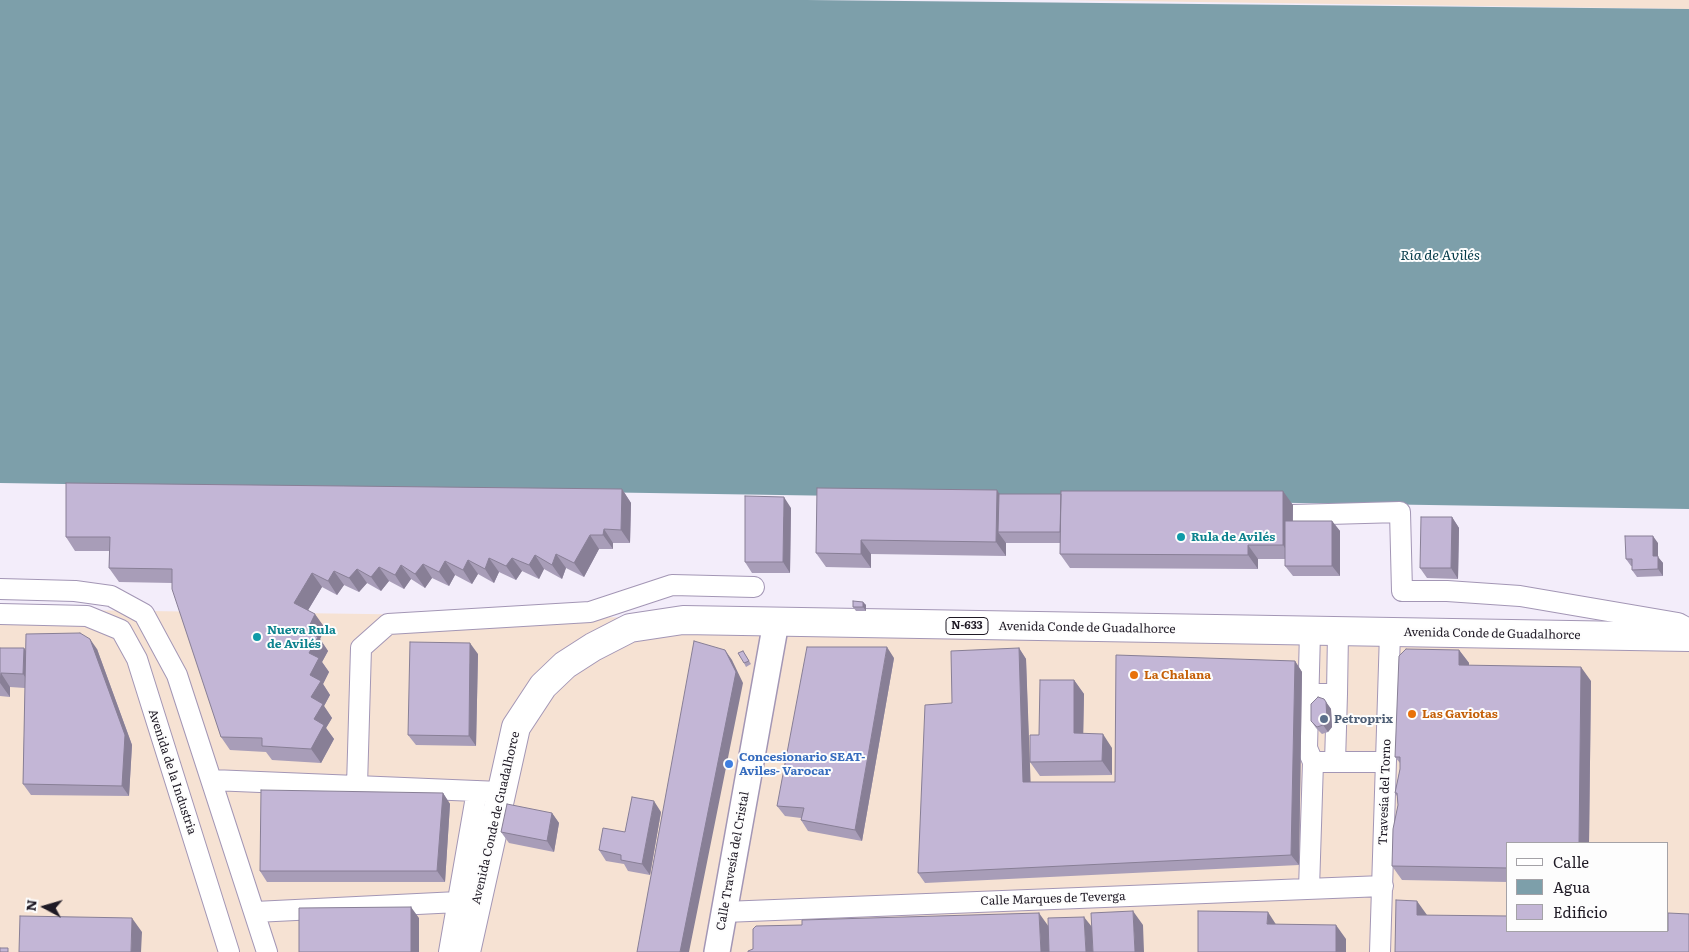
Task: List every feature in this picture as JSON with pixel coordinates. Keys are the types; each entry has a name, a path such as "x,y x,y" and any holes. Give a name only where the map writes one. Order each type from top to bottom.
{"highway":[{"name":"Avenida Conde de Guadalhorce","path":"466,952 489,791 516,727 543,686 565,665 593,647 630,628 683,620 1689,637"}],"main road":[{"name":"Calle Travesía del Cristal","path":"717,952 776,622"}],"street":[{"path":"1293,515 1400,512 1402,590 1520,596 1678,623 1689,629"},
{"path":"357,786 361,648 388,624 590,612 672,585 754,587"},
{"path":"0,589 75,591 112,596 144,614 178,675 267,952"},
{"name":"Avenida de la Industria","path":"0,614 88,616 121,630 137,659 229,952"},
{"path":"1309,889 1313,762 1307,748 1310,632"},
{"path":"1335,762 1338,632"},
{"name":"Travesía del Torno","path":"1380,952 1390,633"},
{"path":"1308,694 1338,694"},
{"path":"1313,762 1386,762"},
{"path":"212,780 489,791"},
{"name":"Avenida Conde de Guadalhorce","path":"449,952 458,902 489,791"},
{"name":"Calle Marques de Teverga","path":"724,912 1383,886"},
{"path":"255,912 458,902"}],"shaded area":[{"path":"1058,0 1689,0 1689,9"},
{"path":"0,609 1689,632 1689,952 0,952"}],"water":[{"name":"Ría de Avilés","path":"0,0 807,0 1689,9 1689,509 0,483"}],"building":[{"name":"Nueva Rula de Avilés","path":"66,483 622,489 621,530 604,529 603,535 590,535 574,563 556,554 552,565 535,555 529,565 512,558 506,566 489,558 485,569 468,560 463,570 445,561 439,572 423,564 415,574 401,565 395,575 379,567 371,577 357,569 349,578 334,571 328,581 312,573 294,603 315,614 307,631 318,637 309,653 319,658 310,675 321,681 311,697 323,704 314,719 324,725 311,749 262,746 262,738 221,737 172,589 172,569 109,568 110,537 66,537"},
{"path":"817,488 997,490 996,542 861,540 861,554 816,553"},
{"name":"Rula de Avilés","path":"1061,491 1283,491 1283,545 1248,545 1248,555 1060,554"},
{"path":"999,494 1061,494 1060,532 998,532"},
{"path":"745,496 784,497 783,562 745,562"},
{"path":"1421,517 1452,517 1451,568 1420,568"},
{"path":"1285,521 1332,521 1332,566 1285,566"},
{"path":"1625,536 1653,536 1653,556 1658,556 1658,569 1632,570 1632,559 1626,559"},
{"path":"853,601 863,602 863,607 853,607"},
{"path":"80,633 90,639 125,735 122,786 23,784 26,634"},
{"path":"694,641 725,650 736,672 680,952 637,952"},
{"path":"410,642 470,643 469,736 408,735"},
{"path":"807,647 887,647 855,830 801,820 804,808 777,806"},
{"path":"0,648 24,648 23,674 1,673 0,683"},
{"path":"1019,648 1023,782 1115,782 1116,655 1295,661 1291,855 918,873 925,705 952,703 951,651"},
{"path":"1406,649 1459,650 1459,665 1581,667 1579,842 1506,842 1506,868 1392,866 1393,829 1398,805 1397,793 1395,793 1400,769 1400,757 1395,757 1399,656"},
{"path":"743,651 749,661 744,663 738,653"},
{"path":"1040,680 1074,680 1074,733 1103,734 1102,761 1030,762 1030,735 1039,735"},
{"path":"1318,697 1326,702 1327,720 1323,725 1317,727 1311,721 1311,704"},
{"path":"261,790 443,793 437,871 260,871"},
{"path":"632,797 654,801 642,864 621,860 621,855 599,850 603,828 625,832"},
{"path":"507,804 552,813 547,841 501,832"},
{"path":"1396,900 1417,901 1417,915 1506,916 1506,932 1669,932 1669,913 1689,914 1689,952 1395,952"},
{"path":"411,907 411,952 299,952 299,908"},
{"path":"1133,911 1135,952 1093,952 1091,913"},
{"path":"1198,911 1268,912 1267,924 1336,925 1336,952 1198,952"},
{"path":"1039,913 1041,952 748,952 753,949 753,929 756,926 802,925 802,920"},
{"path":"20,916 132,918 131,952 19,952"},
{"path":"1084,917 1086,952 1049,952 1048,918"},
{"path":"0,948 8,948 8,952 0,952"}],"place":[{"name":"Rula de Avilés","path":"1181,537"},
{"name":"Nueva Rula de Avilés","path":"257,637"},
{"name":"La Chalana","path":"1134,675"},
{"name":"Las Gaviotas","path":"1412,714"},
{"name":"Petroprix","path":"1324,719"},
{"name":"Concesionario SEAT- Aviles- Varocar","path":"729,764"}]}
